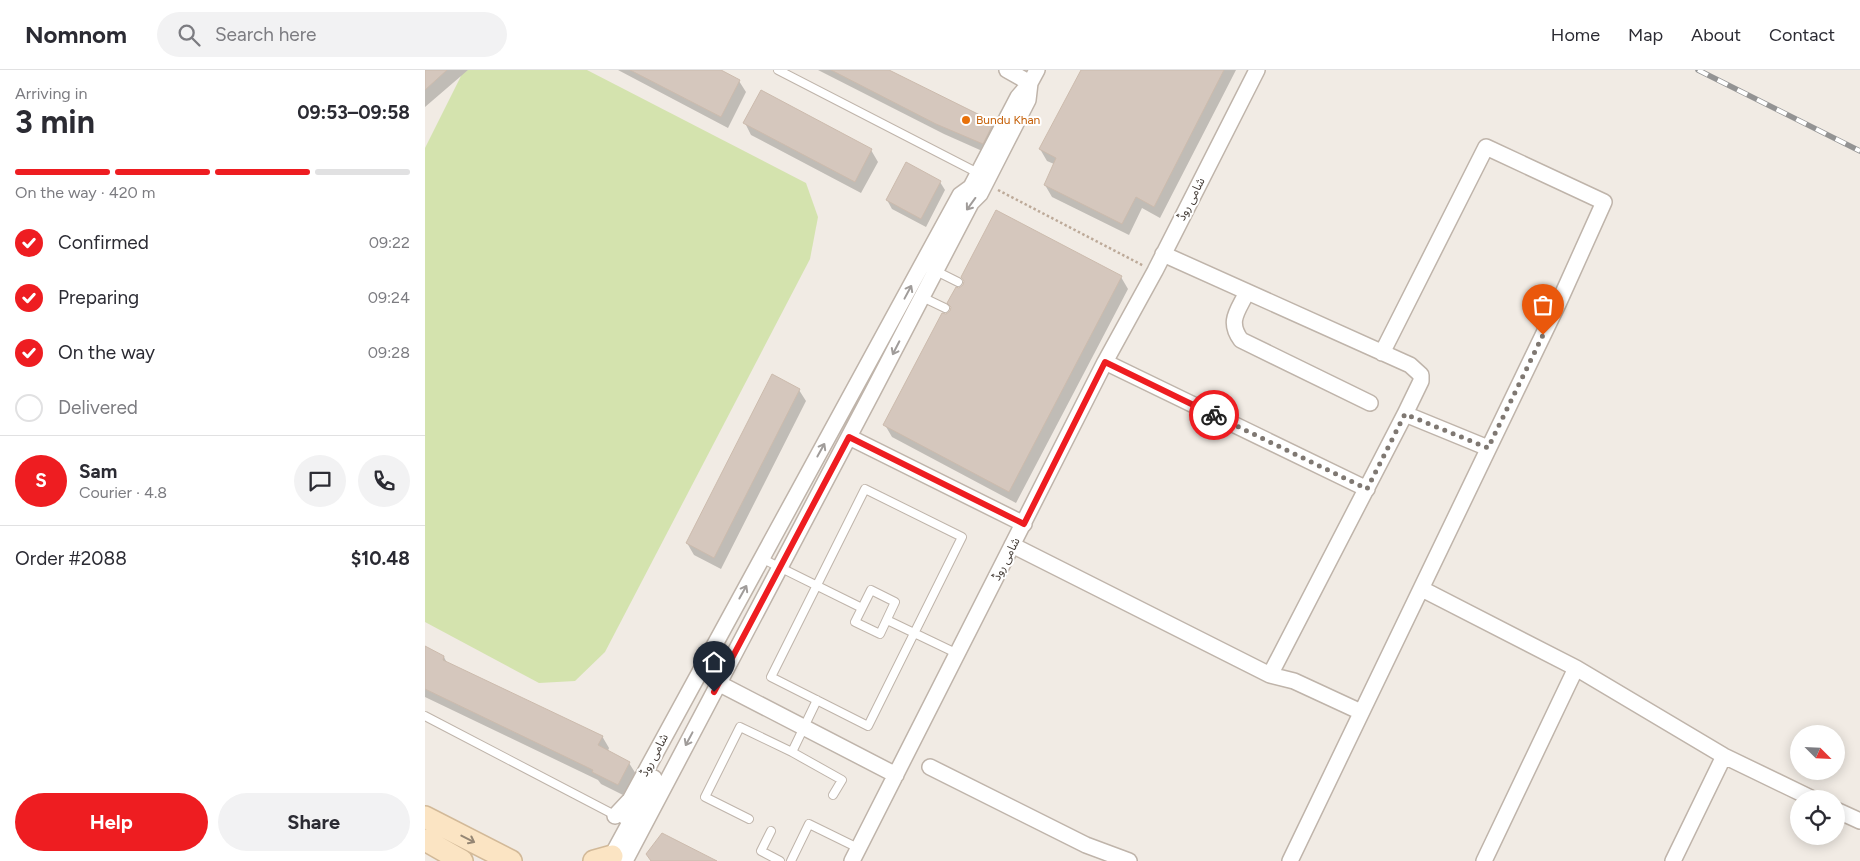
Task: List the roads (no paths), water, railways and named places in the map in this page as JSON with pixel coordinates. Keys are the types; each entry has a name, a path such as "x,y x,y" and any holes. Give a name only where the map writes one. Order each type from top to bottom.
{"main road":[{"path":"425,817 511,861"},
{"path":"425,840 459,858"}],"street":[{"path":"1007,70 1033,76"},
{"name":"شامی روڈ","path":"855,855 1105,362 1155,271 1257,70"},
{"name":"شامی روڈ","path":"610,860 780,567 971,203 980,194 982,178 1018,96 1033,76"},
{"path":"1290,861 1584,250 1604,202 1486,147 1382,353"},
{"name":"شامی روڈ","path":"615,816 630,800 960,195 982,178"},
{"path":"1163,254 1410,365 1421,375 1421,381 1405,414 1270,675"},
{"path":"1247,292 1233,322 1234,330 1241,340 1370,403"},
{"path":"1105,362 1367,489"},
{"path":"858,384 873,391"},
{"path":"1405,414 1488,448"},
{"path":"849,437 1024,524"},
{"path":"1012,546 1270,675 1294,681 1361,712"},
{"path":"1422,589 1576,668 1724,756 1794,790"},
{"path":"725,624 724,642 711,687 804,728 896,775"},
{"path":"1484,861 1576,668"},
{"name":"شامی روڈ","path":"610,860 711,687"},
{"path":"1673,861 1724,756"},
{"path":"930,768 1086,844 1129,861"},
{"path":"1845,814 1860,821"}],"lane":[{"path":"778,70 982,178"},
{"path":"936,271 958,282"},
{"path":"922,297 945,308"},
{"path":"865,489 962,537 915,633 868,726 771,677 865,489"},
{"path":"761,558 862,608"},
{"path":"871,590 895,602 880,634 855,622 862,608 871,590"},
{"path":"887,620 958,654"},
{"path":"792,752 817,700"},
{"path":"425,716 630,823"},
{"path":"749,819 705,797 739,727 792,752 842,780 833,794"},
{"path":"791,861 809,824 855,855"},
{"path":"771,831 761,851 780,861"}],"railway":[{"path":"1698,70 1860,151"}],"place":[{"name":"Bundu Khan","path":"966,120"}]}
